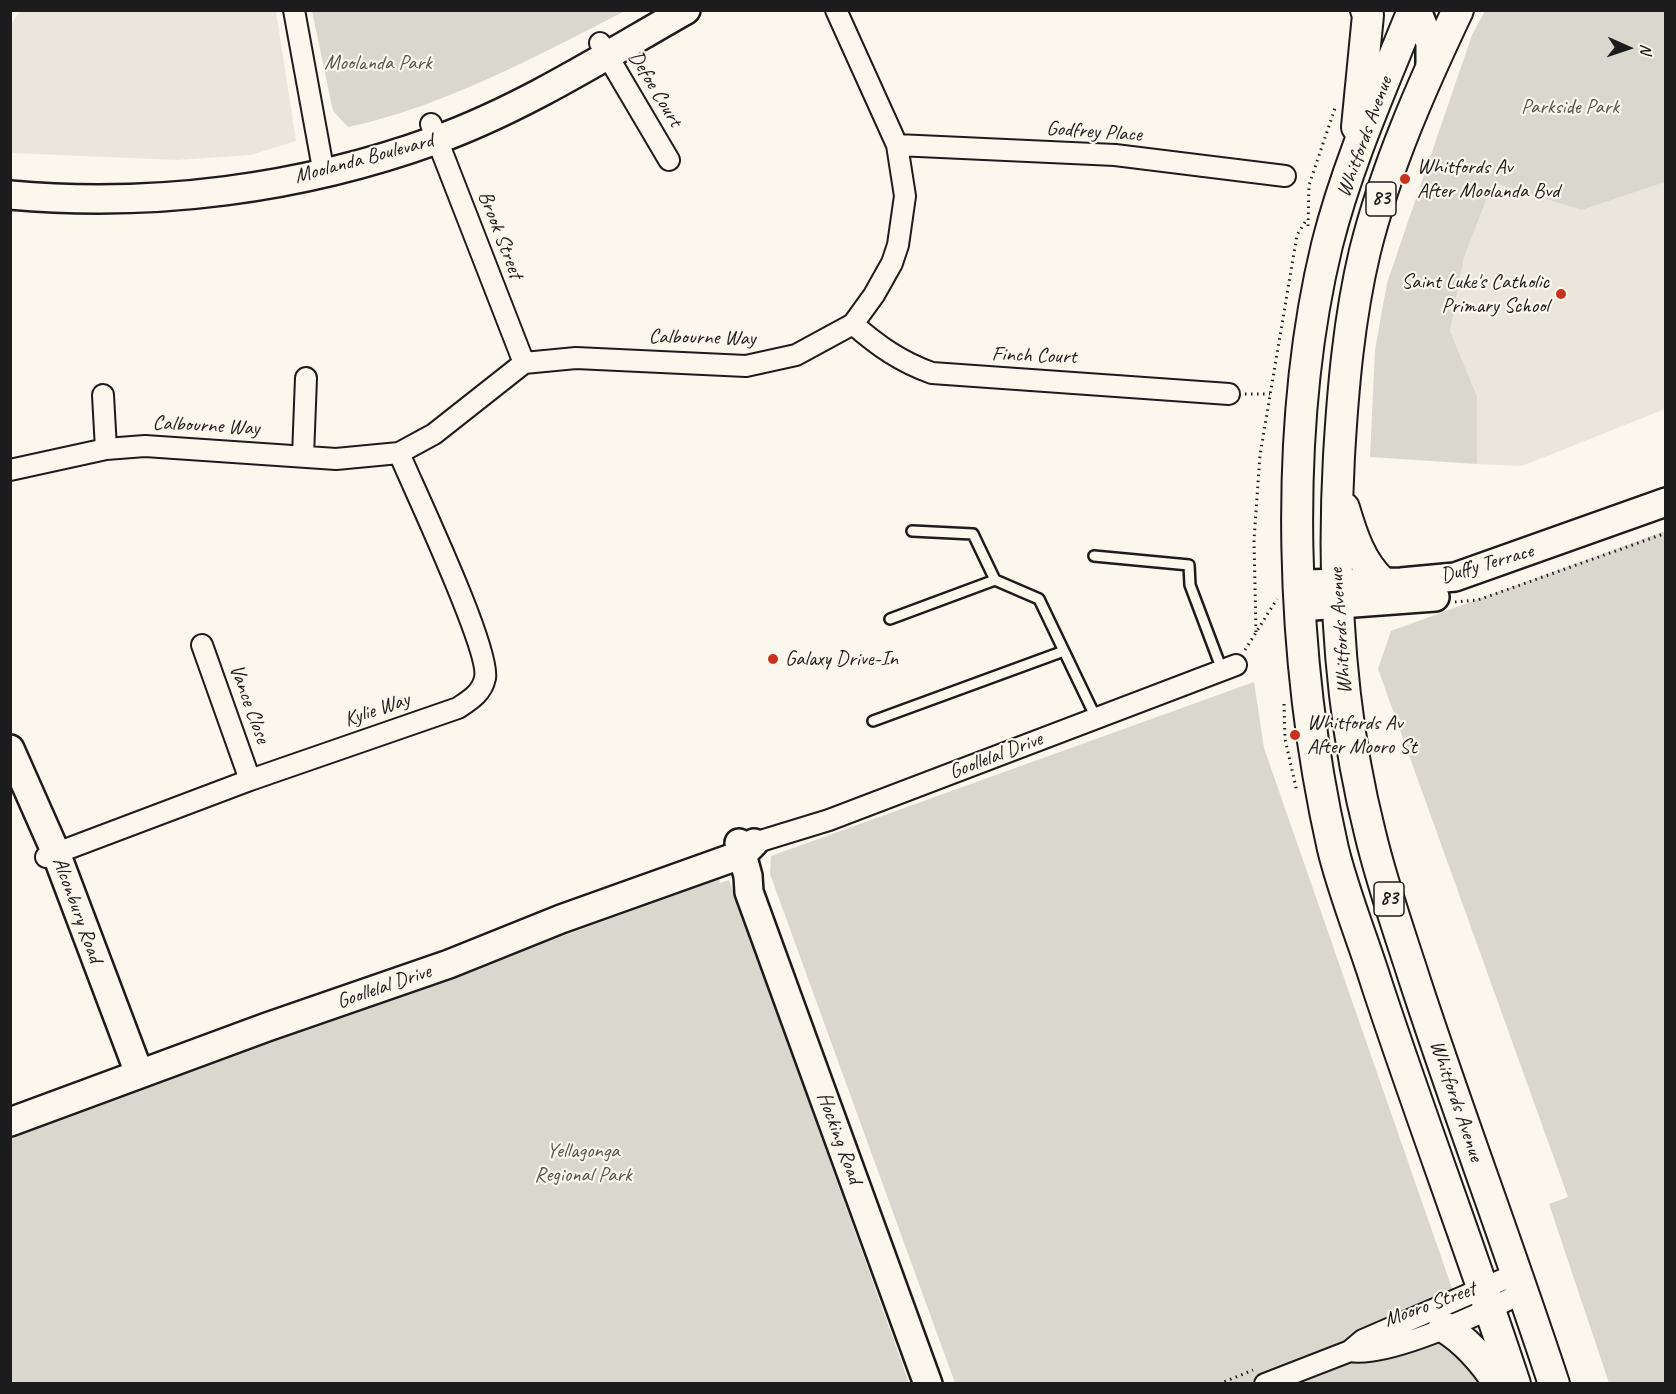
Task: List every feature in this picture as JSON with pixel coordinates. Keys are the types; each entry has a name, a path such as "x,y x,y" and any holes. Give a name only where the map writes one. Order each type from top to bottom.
{"main road":[{"path":"1355,157 1368,15 1366,10"},
{"name":"Whitfords Avenue","path":"1415,10 1355,157 1327,245 1304,392 1294,594 1309,715 1334,851 1406,1072 1515,1383"},
{"name":"Whitfords Avenue","path":"1458,10 1430,68 1398,147 1365,251 1351,326 1342,400 1337,488 1336,594 1346,705 1370,835 1441,1062 1554,1383"},
{"path":"1337,488 1353,537 1372,573 1382,582"},
{"path":"1444,1327 1460,1337 1474,1351 1499,1383"}],"street":[{"path":"294,10 323,165"},
{"name":"Moolanda Boulevard","path":"10,195 106,199 198,194 323,165 434,132 532,98 656,10"},
{"name":"Moolanda Boulevard","path":"603,49 686,10"},
{"name":"Calbourne Way","path":"10,470 106,449 145,446 336,459 399,453 434,434 524,363 576,358 746,366 770,363 796,355 853,324 874,295 891,263 898,245 905,196 897,145 836,10"},
{"path":"1415,10 1430,43 1430,68"},
{"name":"Defoe Court","path":"603,49 669,160"},
{"name":"Brook Street","path":"434,132 524,363"},
{"name":"Godfrey Place","path":"897,145 1115,155 1286,176"},
{"name":"Moolanda Boulevard","path":"10,178 87,184 190,181 273,169 323,165"},
{"name":"Finch Court","path":"853,324 879,347 906,364 933,373 1229,393"},
{"path":"303,456 306,378"},
{"path":"103,395 106,449"},
{"name":"Kylie Way","path":"51,854 250,780 458,708 480,690 485,678 485,665 470,619 399,453"},
{"name":"Duffy Terrace","path":"1336,594 1382,582 1441,580 1462,575 1665,502"},
{"name":"Duffy Terrace","path":"1294,594 1435,597 1460,592 1665,518"},
{"name":"Vance Close","path":"202,645 250,780"},
{"name":"Goollelal Drive","path":"10,1107 130,1069 594,893 829,820 1229,668"},
{"name":"Alconbury Road","path":"10,749 130,1069"},
{"name":"Alconbury Road","path":"10,778 51,854"},
{"name":"Hocking Road","path":"738,849 749,892 928,1383"},
{"name":"Goollelal Drive","path":"10,1122 130,1069"},
{"name":"Mooro Street","path":"1350,1351 1363,1353 1444,1327 1487,1299 1520,1283"},
{"name":"Mooro Street","path":"1265,1383 1350,1351 1363,1340 1487,1299"}],"lane":[{"path":"912,531 973,534 995,580 1039,599 1096,718"},
{"path":"1094,556 1189,565 1190,585 1229,668"},
{"path":"890,620 995,580"},
{"path":"873,721 1064,651"}],"path":[{"path":"1256,632 1255,529 1260,454 1297,235 1307,219"},
{"path":"1229,393 1270,394"},
{"path":"1447,602 1478,600 1665,533"},
{"path":"1229,668 1256,632 1294,594"}],"shaded area":[{"path":"21,10 276,11 296,141 251,155 177,160 11,153 11,24"},
{"name":"Saint Luke's Catholic Primary School","path":"1665,182 1665,409 1522,466 1477,464 1477,396 1450,331 1464,257 1493,183 1582,210"}],"green space":[{"name":"Moolanda Park","path":"312,10 625,11 525,62 455,93 419,107 348,127 333,111"},
{"name":"Parkside Park","path":"1485,11 1665,11 1665,182 1582,210 1493,183 1464,257 1450,331 1477,396 1477,464 1370,457 1375,350 1387,283 1472,35"},
{"path":"1665,531 1665,1383 1609,1383 1549,1204 1568,1197 1378,669 1391,631"},
{"path":"1254,682 1264,748 1485,1383 955,1383 770,874 771,856"},
{"name":"Yellagonga Regional Park","path":"719,879 720,883 729,880 909,1383 11,1384 11,1137"}],"place":[{"name":"Whitfords Av After Moolanda Bvd","path":"1405,179"},
{"name":"Saint Luke's Catholic Primary School","path":"1561,294"},
{"name":"Galaxy Drive-In","path":"773,659"},
{"name":"Whitfords Av After Mooro St","path":"1295,735"}]}
